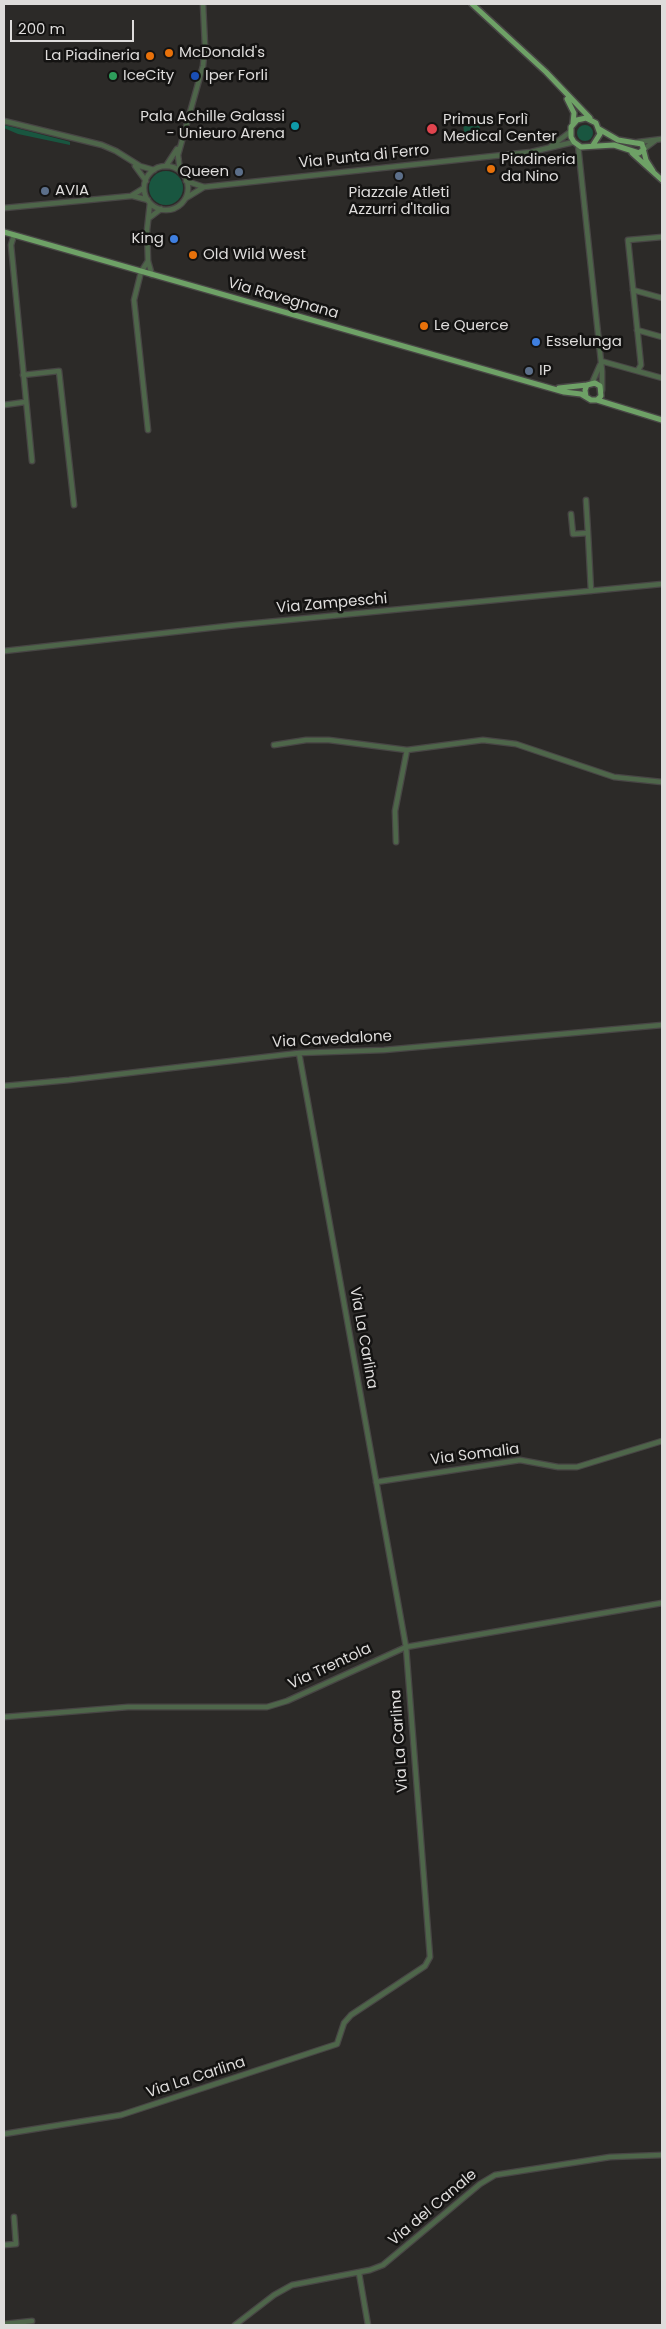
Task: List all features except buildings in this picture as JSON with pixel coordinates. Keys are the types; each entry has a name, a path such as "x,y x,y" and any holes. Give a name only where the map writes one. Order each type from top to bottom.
{"main road":[{"path":"472,4 600,129 618,140 638,142 644,149 646,160 653,171"},
{"path":"560,88 574,112 570,132 576,144 586,147 614,145 639,153 644,149"},
{"path":"573,123 581,118 590,118"},
{"path":"593,145 599,137 600,129"},
{"path":"630,151 662,180"},
{"name":"Via Ravegnana","path":"4,232 586,397"},
{"path":"612,406 598,384 590,384 585,390 586,397 591,400 596,400 612,406 662,420"},
{"name":"Via Ravegnana","path":"556,389 590,384"},
{"path":"596,400 602,392"}],"street":[{"path":"185,199 188,191 186,181 180,171 178,155 203,66 205,46 203,4"},
{"path":"4,121 102,145 140,166 154,170 166,166 171,160 182,136"},
{"path":"546,150 570,132"},
{"path":"638,142 660,139"},
{"path":"644,149 660,139"},
{"path":"576,144 580,160 601,362 602,392"},
{"name":"Via Punta di Ferro","path":"186,181 204,187 546,150 576,144"},
{"path":"580,160 582,151 586,147"},
{"path":"124,156 140,170 146,181"},
{"path":"166,166 180,171"},
{"path":"152,275 148,261 147,230 149,201 144,188 146,181 154,170"},
{"path":"149,218 161,209 175,208 194,192 204,187"},
{"path":"132,196 144,188"},
{"path":"4,208 132,196 149,201 161,209"},
{"path":"14,235 11,245 32,461"},
{"path":"638,370 641,364 628,240 662,237"},
{"path":"148,261 140,272 134,300 148,430"},
{"path":"633,290 662,298"},
{"path":"637,330 662,337"},
{"path":"601,362 638,370 662,378"},
{"path":"590,384 601,362"},
{"path":"23,375 59,371 74,505"},
{"path":"4,405 25,402"},
{"path":"586,500 591,591"},
{"path":"571,514 573,534 588,533"},
{"name":"Via Zampeschi","path":"4,651 236,625 662,584"},
{"path":"274,745 306,740 329,740 407,750 483,740 508,743 614,776 662,782"},
{"path":"396,842 395,811 407,750"},
{"name":"Via Cavedalone","path":"4,1086 299,1053 384,1050 662,1024"},
{"name":"Via La Carlina","path":"4,2134 121,2115 337,2044 344,2023 351,2015 425,1966 430,1956 406,1647 299,1053"},
{"name":"Via Somalia","path":"376,1482 520,1460 558,1467 577,1467 662,1441"},
{"name":"Via Trentola","path":"4,1717 128,1707 267,1707 287,1702 406,1647 662,1603"},
{"name":"Via del Canale","path":"235,2325 274,2295 287,2288 304,2282 360,2273 383,2265 480,2184 495,2175 610,2157 662,2155"},
{"path":"4,2246 16,2244 14,2217"},
{"path":"360,2273 368,2325"},
{"path":"4,2324 32,2321"}],"green space":[{"path":"479,122 481,140 465,142 463,123"},
{"path":"4,125 67,141 70,142 70,145 18,134 4,128"},
{"path":"582,125 588,125 593,130 591,139 582,141 577,136 577,130"},
{"path":"166,171 173,172 178,176 182,181 182,195 178,200 173,204 166,205 159,204 154,200 150,195 149,188 150,181 154,176 159,172"}],"place":[{"name":"McDonald's","path":"169,53"},
{"name":"La Piadineria","path":"150,56"},
{"name":"IceCity","path":"113,76"},
{"name":"Iper Forli","path":"195,76"},
{"name":"Pala Achille Galassi - Unieuro Arena","path":"295,126"},
{"name":"Primus Forlì Medical Center","path":"432,129"},
{"name":"Piadineria da Nino","path":"491,169"},
{"name":"Queen","path":"239,172"},
{"name":"Piazzale Atleti Azzurri d'Italia","path":"399,176"},
{"name":"AVIA","path":"45,191"},
{"name":"King","path":"174,239"},
{"name":"Old Wild West","path":"193,255"},
{"name":"Le Querce","path":"424,326"},
{"name":"Esselunga","path":"536,342"},
{"name":"IP","path":"529,371"}]}
